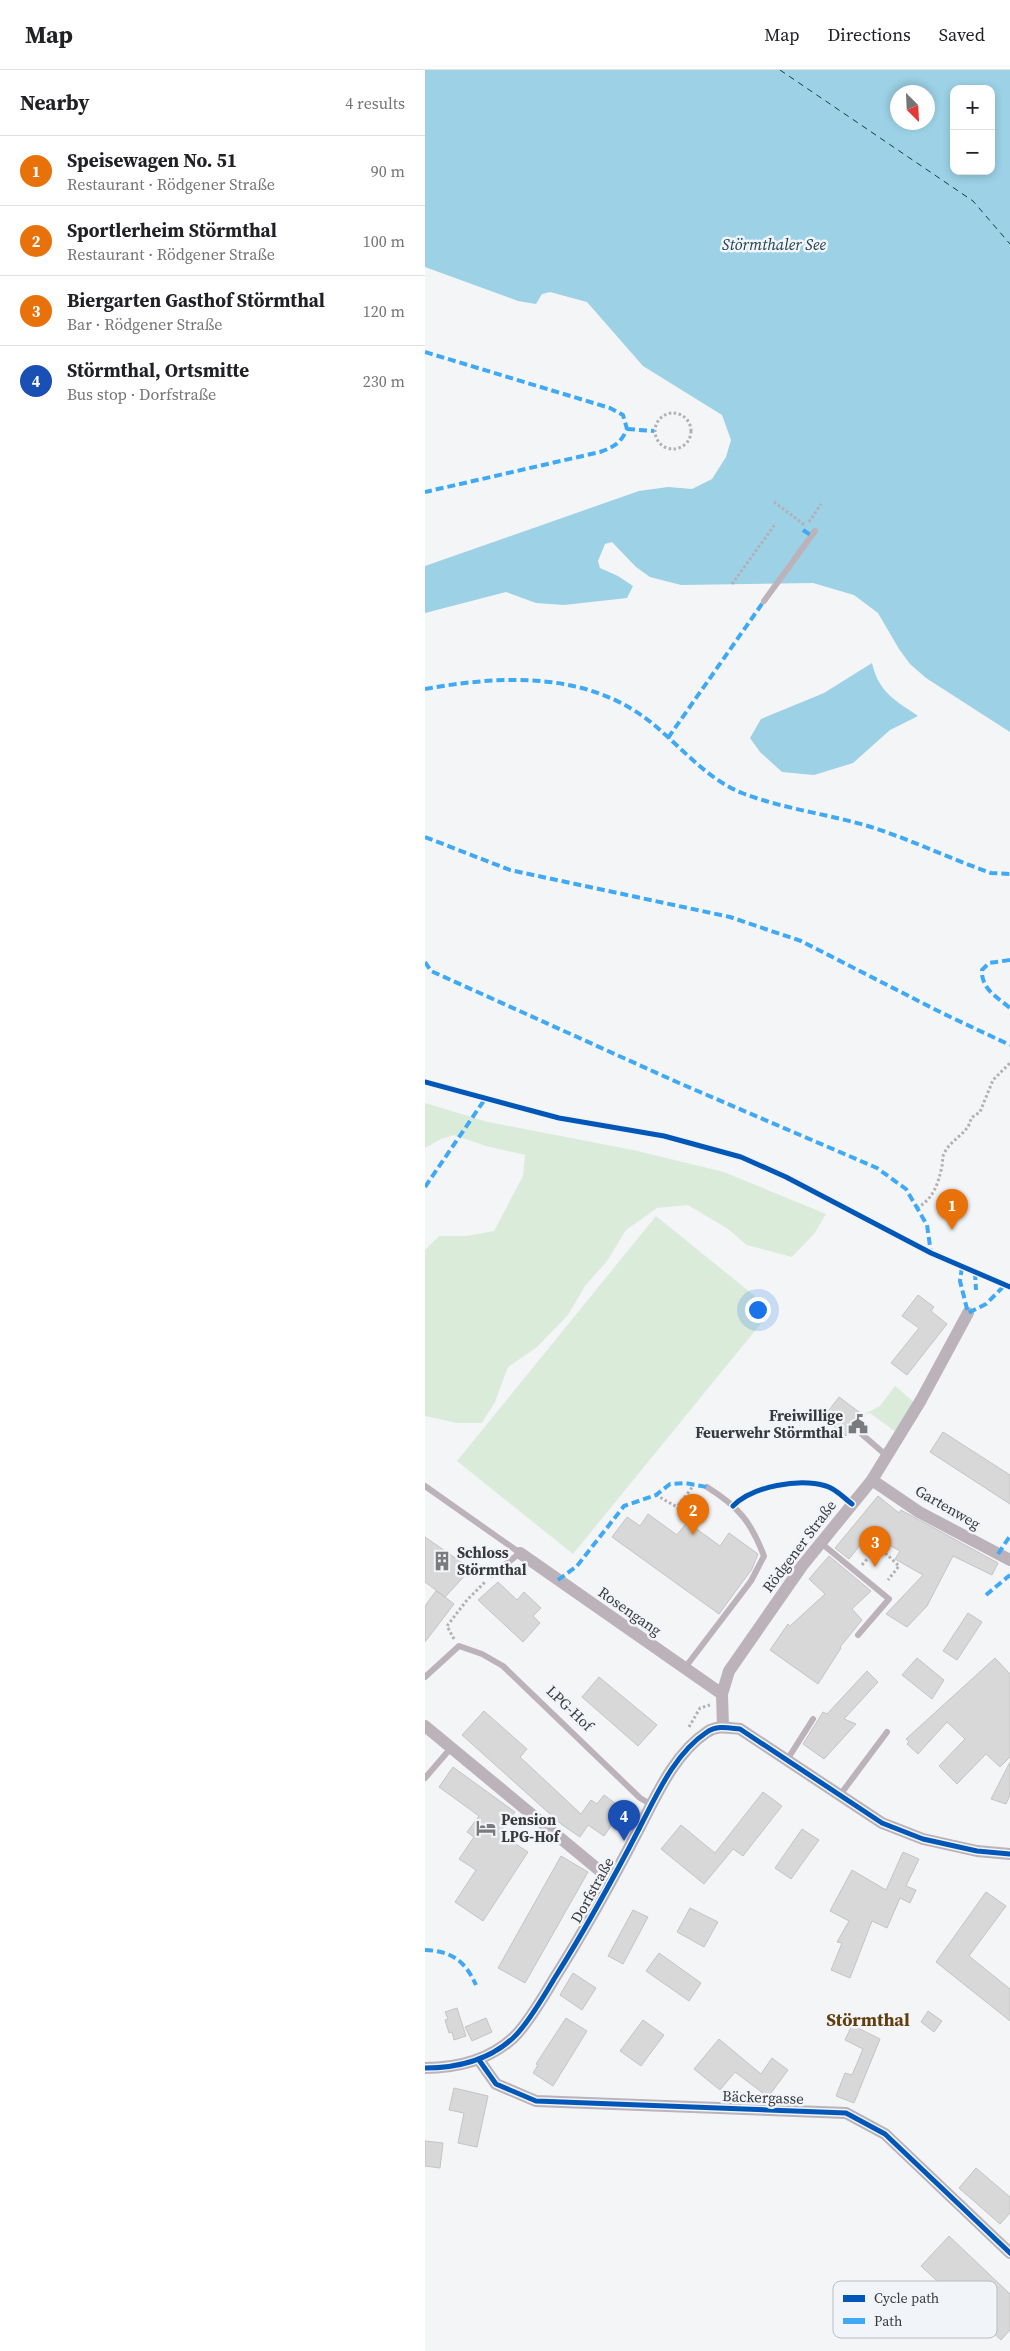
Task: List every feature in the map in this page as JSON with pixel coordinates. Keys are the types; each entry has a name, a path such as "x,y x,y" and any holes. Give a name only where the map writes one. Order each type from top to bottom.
{"street":[{"name":"Rödgener Straße","path":"723,1726 722,1694 729,1671 820,1542 872,1480 921,1400 968,1313"},
{"name":"Gartenweg","path":"872,1480 919,1512 1010,1560"},
{"name":"Rosengang","path":"520,1553 722,1694"},
{"path":"425,1726 450,1749 611,1880"},
{"name":"Dorfstraße","path":"425,2068 445,2068 479,2060 513,2038 543,1997 578,1941 652,1805 683,1754 709,1730 723,1726"},
{"path":"723,1726 740,1729 882,1823 923,1839 977,1851 1010,1854"},
{"name":"Bäckergasse","path":"479,2060 496,2084 536,2101 846,2113 885,2134 1010,2253"}],"lane":[{"path":"764,601 815,531"},
{"path":"857,1430 887,1456"},
{"path":"425,1486 520,1553 492,1575"},
{"path":"684,1669 751,1581 764,1556 753,1528 733,1506 707,1487"},
{"path":"820,1542 889,1599 858,1635"},
{"path":"425,1677 459,1646"},
{"name":"LPG-Hof","path":"459,1646 482,1654 503,1666 640,1798 652,1805"},
{"path":"787,1760 813,1719"},
{"path":"840,1795 887,1732"},
{"path":"425,1777 450,1749"}],"path":[{"path":"670,413 683,416 690,426 688,440 678,448 663,446 655,436 657,420 670,413"},
{"path":"774,502 804,528 821,504"},
{"path":"732,584 776,522"},
{"path":"917,1208 928,1201 937,1185 943,1154 967,1130 971,1118 980,1112 993,1080 1010,1063"},
{"path":"677,1507 694,1485"},
{"path":"656,1495 677,1507 687,1522"},
{"path":"871,1531 878,1546 899,1566 888,1580"},
{"path":"855,1572 878,1546"},
{"path":"459,1646 447,1626 467,1600 492,1575"}],"green space":[{"path":"425,1103 488,1122 633,1150 724,1172 826,1214 814,1234 792,1257 747,1245 728,1229 688,1205 657,1208 626,1230 607,1261 585,1286 568,1315 536,1348 508,1367 495,1402 482,1423 457,1423 425,1416 425,1250 439,1236 466,1236 494,1231 523,1176 525,1155 486,1146 454,1135 441,1139 425,1148"},
{"path":"656,1216 772,1310 573,1554 457,1461"},
{"path":"895,1386 915,1403 896,1432 870,1413 863,1415 880,1406"}],"water":[{"name":"Störmthaler See","path":"425,70 1010,70 1010,732 926,678 910,664 878,613 854,595 813,583 681,585 650,577 636,567 612,542 605,544 598,561 600,568 618,576 633,586 627,598 564,605 536,603 506,592 425,613 425,566 639,491 668,487 692,489 712,479 726,457 731,440 722,415 643,366 587,302 550,292 542,294 536,304 518,301 425,267"},
{"path":"872,663 879,682 889,695 918,716 890,730 853,763 814,775 782,772 760,752 750,738 761,719 824,693"}],"building":[{"path":"918,1295 934,1307 931,1311 947,1324 907,1375 891,1363 919,1328 902,1316"},
{"path":"839,1397 863,1415 846,1436 823,1418"},
{"path":"943,1432 1010,1475 1010,1504 930,1452"},
{"path":"878,1496 899,1513 901,1510 998,1563 992,1575 953,1556 927,1606 907,1627 886,1614 923,1575 895,1559 900,1551 869,1534 849,1559 835,1548"},
{"path":"648,1514 677,1535 687,1522 720,1546 729,1533 758,1554 752,1569 719,1614 612,1537 627,1517 640,1526"},
{"name":"Schloss Störmthal","path":"425,1537 471,1569 445,1597 425,1582"},
{"path":"829,1556 871,1591 852,1609 862,1620 840,1647 818,1684 770,1650 788,1624 790,1626 825,1594 809,1579"},
{"path":"498,1582 517,1600 524,1592 541,1608 533,1616 540,1623 523,1642 478,1600"},
{"path":"436,1591 454,1604 425,1642 425,1606"},
{"path":"968,1613 982,1622 957,1660 943,1651"},
{"path":"917,1658 944,1680 932,1699 902,1675"},
{"path":"995,1658 1010,1674 1010,1757 1000,1767 986,1754 957,1784 939,1766 965,1739 947,1722 918,1754 907,1744 909,1742 906,1739"},
{"path":"867,1671 878,1682 844,1719 856,1724 824,1759 803,1744 823,1712 827,1714"},
{"path":"599,1677 657,1725 638,1746 582,1697"},
{"path":"484,1711 527,1749 520,1757 581,1814 591,1800 597,1804 604,1795 623,1809 604,1836 588,1825 580,1837 561,1824 462,1735"},
{"path":"1010,1762 1010,1795 1006,1804 991,1799"},
{"path":"453,1767 515,1812 499,1833 528,1852 483,1921 455,1902 476,1870 459,1859 474,1837 467,1832 479,1816 439,1787"},
{"path":"763,1792 782,1806 743,1856 733,1849 704,1884 661,1849 681,1825 715,1853"},
{"path":"802,1829 819,1840 791,1879 775,1868"},
{"path":"903,1852 919,1859 906,1886 916,1890 910,1903 900,1898 887,1928 872,1921 850,1978 831,1970 842,1943 837,1942 849,1921 830,1911 852,1870 886,1890"},
{"path":"561,1856 588,1872 525,1983 498,1968"},
{"path":"986,1892 1006,1906 969,1956 1010,1989 1010,2021 936,1962"},
{"path":"690,1908 718,1922 704,1947 677,1932"},
{"path":"633,1910 648,1917 623,1964 608,1956"},
{"path":"659,1953 701,1983 689,2001 646,1971"},
{"path":"573,1973 596,1988 582,2010 560,1995"},
{"path":"457,2008 466,2036 454,2040 452,2032 449,2033 445,2020 448,2019 445,2012"},
{"path":"928,2011 942,2021 934,2032 921,2022"},
{"path":"486,2018 492,2032 472,2041 465,2027"},
{"path":"566,2018 587,2031 553,2086 533,2073 538,2065 536,2064"},
{"path":"643,2020 664,2035 641,2066 620,2051"},
{"path":"852,2025 880,2039 854,2103 836,2096 845,2073 852,2075 863,2049 845,2040"},
{"path":"719,2039 761,2074 772,2058 788,2070 768,2097 735,2072 720,2090 694,2069"},
{"path":"454,2088 488,2096 477,2147 458,2143 464,2113 449,2110"},
{"path":"425,2141 443,2143 440,2168 425,2166"},
{"path":"976,2168 1010,2197 1010,2213 1000,2224 959,2188"},
{"path":"949,2236 996,2281 937,2281 921,2266"},
{"path":"997,2282 1010,2294 1010,2330 1001,2340 997,2336"}],"ferry route":[{"path":"780,70 973,201 1010,244"}],"marked path":[{"path":"425,352 610,408 623,415 627,429 617,444 600,452 425,492"},
{"path":"627,429 654,431"},
{"path":"803,530 812,536"},
{"path":"668,738 764,601"},
{"path":"425,689 454,684 514,680 544,681 573,686 601,694 628,707 653,724 717,780 742,793 758,799 871,827 991,873 1010,874"},
{"path":"425,837 510,870 730,917 801,941 944,1014 1010,1045"},
{"path":"1010,960 989,963 982,970 982,977 987,987 1010,1008"},
{"path":"425,962 431,971 679,1083 877,1168 906,1189 927,1225 931,1253"},
{"path":"425,1187 485,1099"},
{"path":"962,1267 960,1281 968,1313 986,1304 1005,1285"},
{"path":"975,1272 976,1290"},
{"path":"558,1580 577,1566 624,1506 656,1495 670,1484 685,1483 707,1487"},
{"path":"998,1554 1010,1536"},
{"path":"986,1595 1010,1575"},
{"path":"425,1950 443,1953 457,1959 467,1970 476,1985"}],"cycle path":[{"path":"425,1082 559,1118 664,1136 741,1157 786,1177 931,1253 1010,1287"},
{"path":"733,1506 752,1493 764,1489 777,1485 803,1483 829,1487 852,1504"},
{"path":"425,2068 437,2068 472,2061 504,2046 513,2038 540,2002 588,1923 668,1775 685,1751 707,1732 715,1728 740,1729 882,1823 923,1839 977,1851 1010,1854"},
{"path":"479,2060 496,2084 536,2101 846,2113 885,2134 1010,2253"}],"place":[{"name":"Speisewagen No. 51","path":"952,1230"},
{"name":"Freiwillige Feuerwehr Störmthal","path":"858,1424"},
{"name":"Sportlerheim Störmthal","path":"693,1535"},
{"name":"Schloss Störmthal","path":"442,1561"},
{"name":"Biergarten Gasthof Störmthal","path":"875,1567"},
{"name":"Pension LPG-Hof","path":"486,1828"},
{"name":"Störmthal, Ortsmitte","path":"624,1841"}],"district":[{"name":"Störmthal","path":"868,2019"}]}
